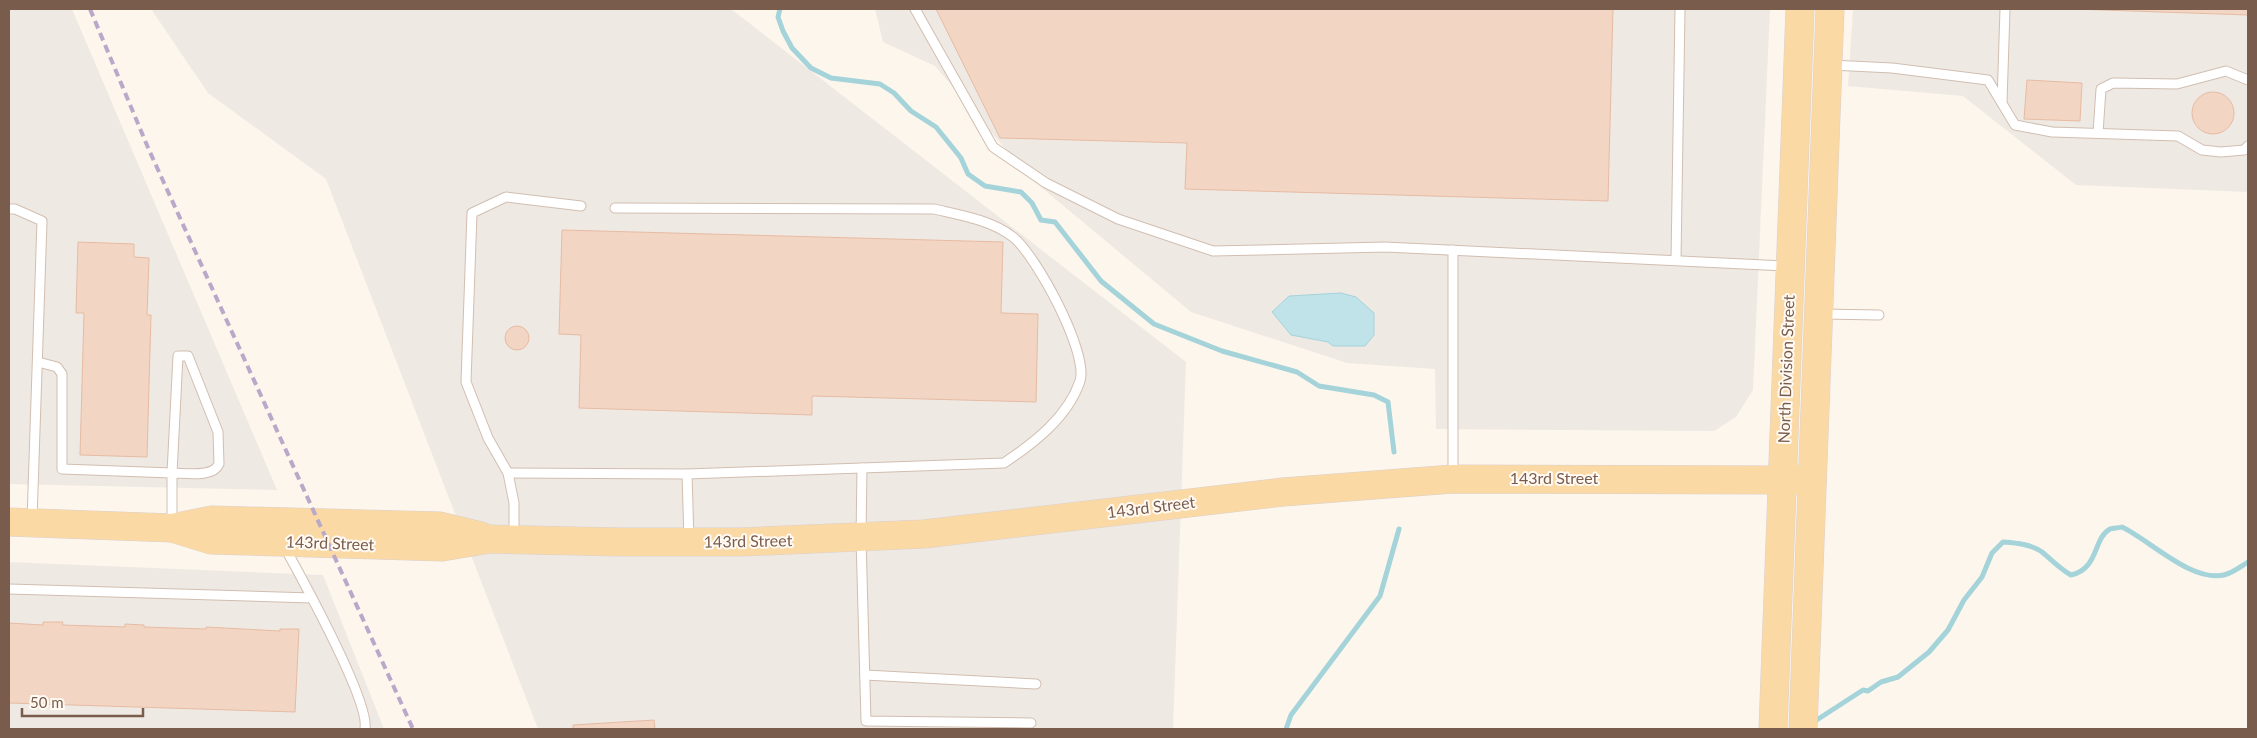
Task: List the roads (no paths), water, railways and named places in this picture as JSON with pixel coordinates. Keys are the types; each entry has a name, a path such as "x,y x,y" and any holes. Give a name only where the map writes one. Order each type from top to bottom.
{"main road":[{"name":"North Division Street","path":"1773,719 1800,9"},
{"name":"North Division Street","path":"1803,729 1830,9"},
{"name":"143rd Street","path":"172,528 211,540 442,547 502,539 689,542 861,538 963,530 1283,492 1454,479 1812,480"},
{"name":"143rd Street","path":"20,523 172,528 212,520 440,526 502,539"}],"lane":[{"path":"915,9 993,147 1046,183 1118,219 1213,251 1385,247 1790,266"},
{"path":"1676,260 1680,9"},
{"path":"2002,103 2006,9"},
{"path":"1828,65 1892,68 1988,80 2014,125 2052,132 2178,136 2202,150 2221,152 2244,150 2248,146"},
{"path":"2098,134 2101,89 2113,83 2177,84 2226,71 2248,80"},
{"path":"502,539 514,503 508,473 488,438 466,382 472,213 506,197 581,206"},
{"path":"508,473 687,474 1004,463 1033,444 1070,403 1080,380 1080,359 1046,280 1013,237 976,218 934,209 615,208"},
{"path":"9,209 15,209 42,220 38,362 20,523"},
{"path":"1453,250 1454,479"},
{"path":"1819,314 1879,316"},
{"path":"38,362 57,366 62,374 62,469 172,473 210,473 217,469 219,464 218,432 188,356 178,356 172,473 172,528"},
{"path":"862,468 861,538 866,721 1031,723"},
{"path":"687,474 689,542"},
{"path":"282,542 312,598 352,681 366,722 365,729"},
{"path":"9,589 312,598"},
{"path":"865,675 1036,684"}],"water":[{"path":"1341,293 1356,297 1374,313 1374,335 1365,346 1333,346 1328,342 1291,335 1272,312 1289,296"}],"waterway":[{"path":"780,9 778,17 783,31 792,48 811,68 831,78 880,84 894,93 911,111 936,127 961,158 968,174 985,186 1021,192 1032,203 1041,220 1055,222 1101,281 1154,324 1222,351 1297,372 1319,386 1374,395 1388,402 1394,452"},
{"path":"1812,723 1863,690 1868,691 1881,682 1898,677 1929,652 1948,630 1964,600 1982,577 1992,553 2003,542 2023,544 2038,549 2071,575 2087,567 2105,533 2110,529 2122,527 2185,567 2211,576 2224,575 2248,562"},
{"path":"1286,729 1291,715 1380,596 1399,529"}],"railway":[{"path":"90,9 149,150 413,729"}]}
